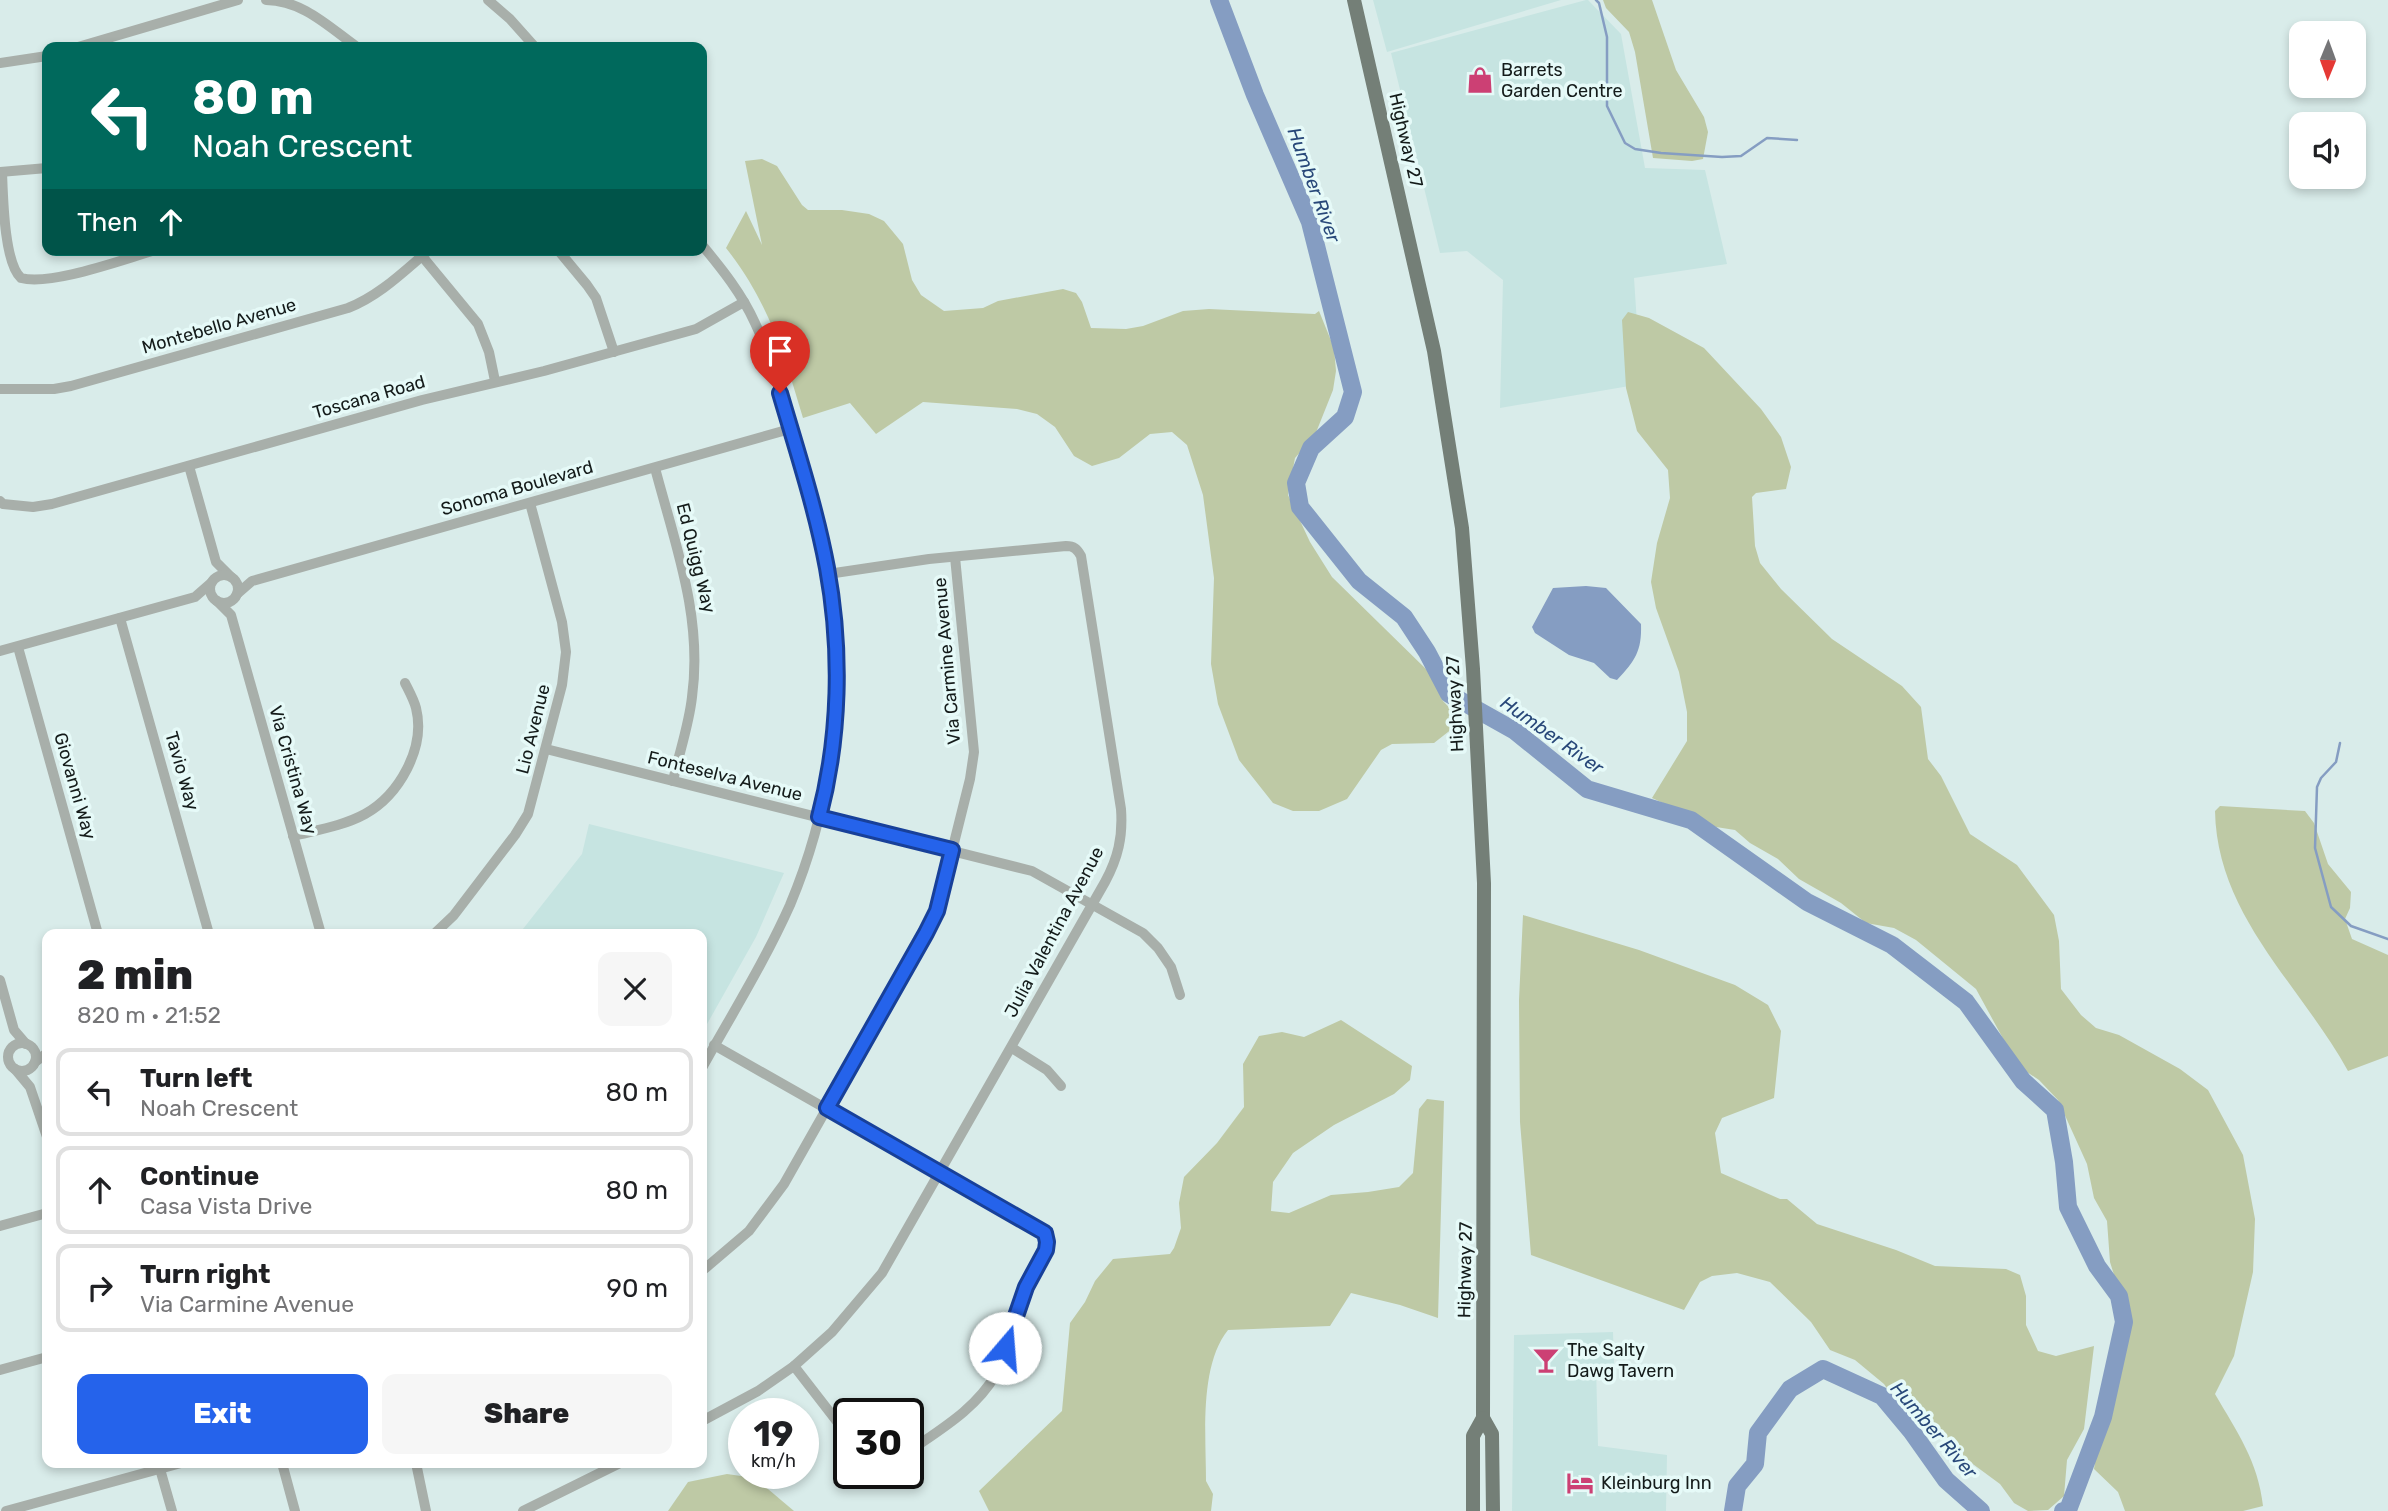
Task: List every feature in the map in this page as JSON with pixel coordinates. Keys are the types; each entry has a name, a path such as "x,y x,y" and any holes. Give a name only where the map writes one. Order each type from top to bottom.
{"main road":[{"name":"Highway 27","path":"1354,0 1434,351 1462,528 1485,883 1483,1418 1473,1436 1473,1511"},
{"name":"Highway 27","path":"1483,1418 1492,1434 1493,1511"}],"street":[{"path":"95,42 238,0"},
{"path":"266,0 281,0 306,10 350,42"},
{"path":"488,0 531,42"},
{"path":"0,63 42,58"},
{"path":"42,168 1,172 4,219 12,265 21,278 33,280 67,275 135,256"},
{"path":"707,251 744,302 765,345 790,429 815,515 828,574 835,635 836,691 830,759 819,817 802,872 762,962 707,1058"},
{"name":"Montebello Avenue","path":"0,389 54,389 71,386 348,308 364,302 378,292 418,256"},
{"path":"425,256 478,324 489,352 495,381"},
{"path":"563,256 596,298 614,352"},
{"name":"Toscana Road","path":"0,501 3,505 17,506 52,504 495,381 544,371 696,329 744,302"},
{"name":"Sonoma Boulevard","path":"236,594 252,581 790,429"},
{"path":"189,466 216,562 211,595 217,601"},
{"name":"Ed Quigg Way","path":"655,468 689,590 695,634 692,700 673,781"},
{"name":"Lio Avenue","path":"439,929 454,915 524,821 531,805 562,685 566,652 558,607 530,503"},
{"name":"Julia Valentina Avenue","path":"707,1418 758,1391 794,1366 832,1332 869,1291 902,1242 1118,856 1122,825 1081,556 1072,546 955,557 828,574"},
{"name":"Via Carmine Avenue","path":"707,1267 728,1251 766,1210 784,1184 937,911 970,779 974,752 955,557"},
{"path":"195,597 228,602 236,594 237,584 216,562"},
{"path":"0,652 195,597 219,575 231,577"},
{"name":"Sonoma Boulevard","path":"231,577 252,581"},
{"name":"Via Cristina Way","path":"236,594 231,615 320,929"},
{"name":"Via Cristina Way","path":"217,601 231,615"},
{"name":"Tavio Way","path":"120,618 208,929"},
{"name":"Giovanni Way","path":"18,647 97,929"},
{"path":"293,836 338,825 367,813 390,794 401,780 409,765 417,733 416,709 405,683"},
{"name":"Fonteselva Avenue","path":"546,749 1032,871 1143,933 1171,967 1180,995"},
{"path":"0,980 14,1030 35,1053 30,1087"},
{"path":"14,1030 7,1053 8,1060 30,1087 42,1122"},
{"path":"7,1053 18,1044 28,1044 42,1049"},
{"path":"714,1045 1045,1233 1046,1250 1026,1287 989,1387 972,1406 924,1440"},
{"path":"1012,1048 1047,1070 1061,1086"},
{"path":"0,1066 26,1070 42,1056"},
{"path":"0,1226 42,1214"},
{"path":"0,1370 42,1358"},
{"path":"794,1366 833,1416"},
{"path":"6,1511 164,1468"},
{"path":"283,1468 295,1511"},
{"path":"417,1468 426,1511"},
{"path":"523,1511 610,1468"},
{"path":"160,1469 172,1511"}],"shaded area":[{"path":"1373,0 1561,0 1387,52"},
{"path":"1588,0 1621,34 1645,168 1705,170 1727,264 1634,278 1641,384 1500,408 1503,280 1467,251 1440,253 1391,53"},
{"path":"589,824 784,873 756,937 707,1024 707,929 523,929 582,854"},
{"path":"1613,1332 1614,1365 1596,1366 1598,1446 1667,1455 1666,1511 1512,1511 1514,1335"}],"green space":[{"path":"1603,0 1652,0 1676,70 1704,117 1708,132 1703,159 1692,161 1653,158 1635,52 1629,32 1606,8"},
{"path":"762,159 777,166 808,210 842,210 869,214 884,221 903,244 912,280 921,295 944,311 983,308 998,301 1063,289 1076,293 1091,328 1126,329 1143,326 1183,311 1209,309 1315,314 1319,311 1334,348 1336,371 1333,390 1315,435 1295,458 1288,495 1310,542 1332,577 1428,671 1443,701 1462,721 1434,743 1392,744 1381,750 1347,799 1319,811 1293,811 1273,803 1239,760 1218,704 1211,664 1214,578 1203,495 1187,445 1172,432 1150,434 1119,458 1092,466 1074,456 1055,427 1037,414 1017,409 923,402 876,434 850,403 803,418 764,308 726,248 746,211 762,245 745,161"},
{"path":"1628,312 1649,318 1704,348 1761,409 1781,437 1791,467 1786,489 1756,493 1752,497 1755,546 1760,563 1781,589 1832,639 1902,686 1921,707 1928,759 1941,776 1970,834 2017,865 2054,915 2059,941 2061,989 2081,1015 2096,1028 2119,1035 2180,1069 2208,1090 2243,1155 2255,1219 2253,1272 2234,1356 2215,1394 2239,1434 2251,1461 2263,1506 2243,1511 2125,1511 2118,1492 2094,1469 2101,1423 2111,1398 2120,1294 2110,1262 2107,1221 2094,1198 2087,1164 2058,1100 2039,1080 2018,1066 1976,989 1916,940 1894,928 1866,923 1841,903 1799,879 1778,859 1750,843 1735,830 1716,827 1652,798 1687,741 1687,712 1679,672 1656,608 1651,582 1657,543 1670,498 1668,470 1637,431 1626,388 1622,320"},
{"path":"2220,806 2305,811 2314,823 2328,864 2351,892 2350,908 2345,919 2352,939 2388,955 2388,1056 2348,1071 2329,1039 2264,948 2230,884 2219,849 2215,811"},
{"path":"1523,915 1639,950 1735,985 1768,1005 1781,1031 1774,1098 1722,1118 1715,1133 1721,1173 1780,1199 1787,1199 1817,1224 1935,1266 2006,1269 2020,1275 2026,1296 2026,1325 2038,1351 2056,1356 2094,1346 2084,1429 2067,1460 2064,1496 2048,1510 2028,1511 2014,1503 2000,1484 1966,1459 1944,1435 1932,1429 1914,1426 1884,1384 1855,1360 1830,1350 1811,1322 1770,1282 1737,1273 1712,1276 1700,1282 1684,1310 1531,1255 1520,1122 1519,1000"},
{"path":"1341,1020 1412,1066 1410,1080 1394,1094 1334,1125 1293,1153 1273,1182 1271,1211 1289,1213 1331,1195 1399,1187 1413,1173 1419,1109 1427,1099 1444,1101 1438,1318 1351,1293 1330,1326 1228,1330 1212,1362 1206,1402 1206,1481 1213,1494 1211,1511 989,1511 979,1491 1062,1411 1070,1323 1085,1302 1095,1281 1113,1259 1170,1254 1174,1248 1181,1228 1179,1203 1184,1177 1217,1143 1244,1107 1243,1064 1259,1036 1282,1032 1304,1037"},
{"path":"728,1474 728,1489 768,1489 794,1511 668,1511 688,1482"}],"water":[{"path":"1553,588 1606,588 1641,624 1636,655 1617,680 1610,678 1594,663 1569,655 1535,633 1532,627"}],"waterway":[{"name":"Humber River","path":"1219,0 1255,95 1310,222 1353,392 1345,417 1311,448 1296,483 1300,507 1359,581 1404,617 1427,652 1449,694 1515,731 1587,789 1691,820 1807,902 1892,945 1966,1002 2023,1081 2055,1110 2068,1207 2097,1266 2119,1296 2124,1322 2103,1417 2068,1510 2063,1511"},
{"path":"1596,0 1607,37 1607,106 1625,143 1635,149 1661,153 1722,157 1741,156 1767,138 1797,140"},
{"path":"2340,743 2336,762 2321,778 2317,787 2315,848 2331,907 2351,926 2388,939"},
{"name":"Humber River","path":"1733,1511 1737,1486 1755,1464 1758,1433 1790,1389 1823,1369 1882,1396 1946,1480 1981,1511"}],"place":[{"name":"Barrets Garden Centre","path":"1480,80"},
{"name":"The Salty Dawg Tavern","path":"1546,1360"},
{"name":"Kleinburg Inn","path":"1580,1483"}],"route":[{"path":"780,393 815,515 827,566 834,619 835,716 819,817 952,850 937,911 827,1108 1045,1233 1046,1250 1026,1287 1005,1348"}]}
